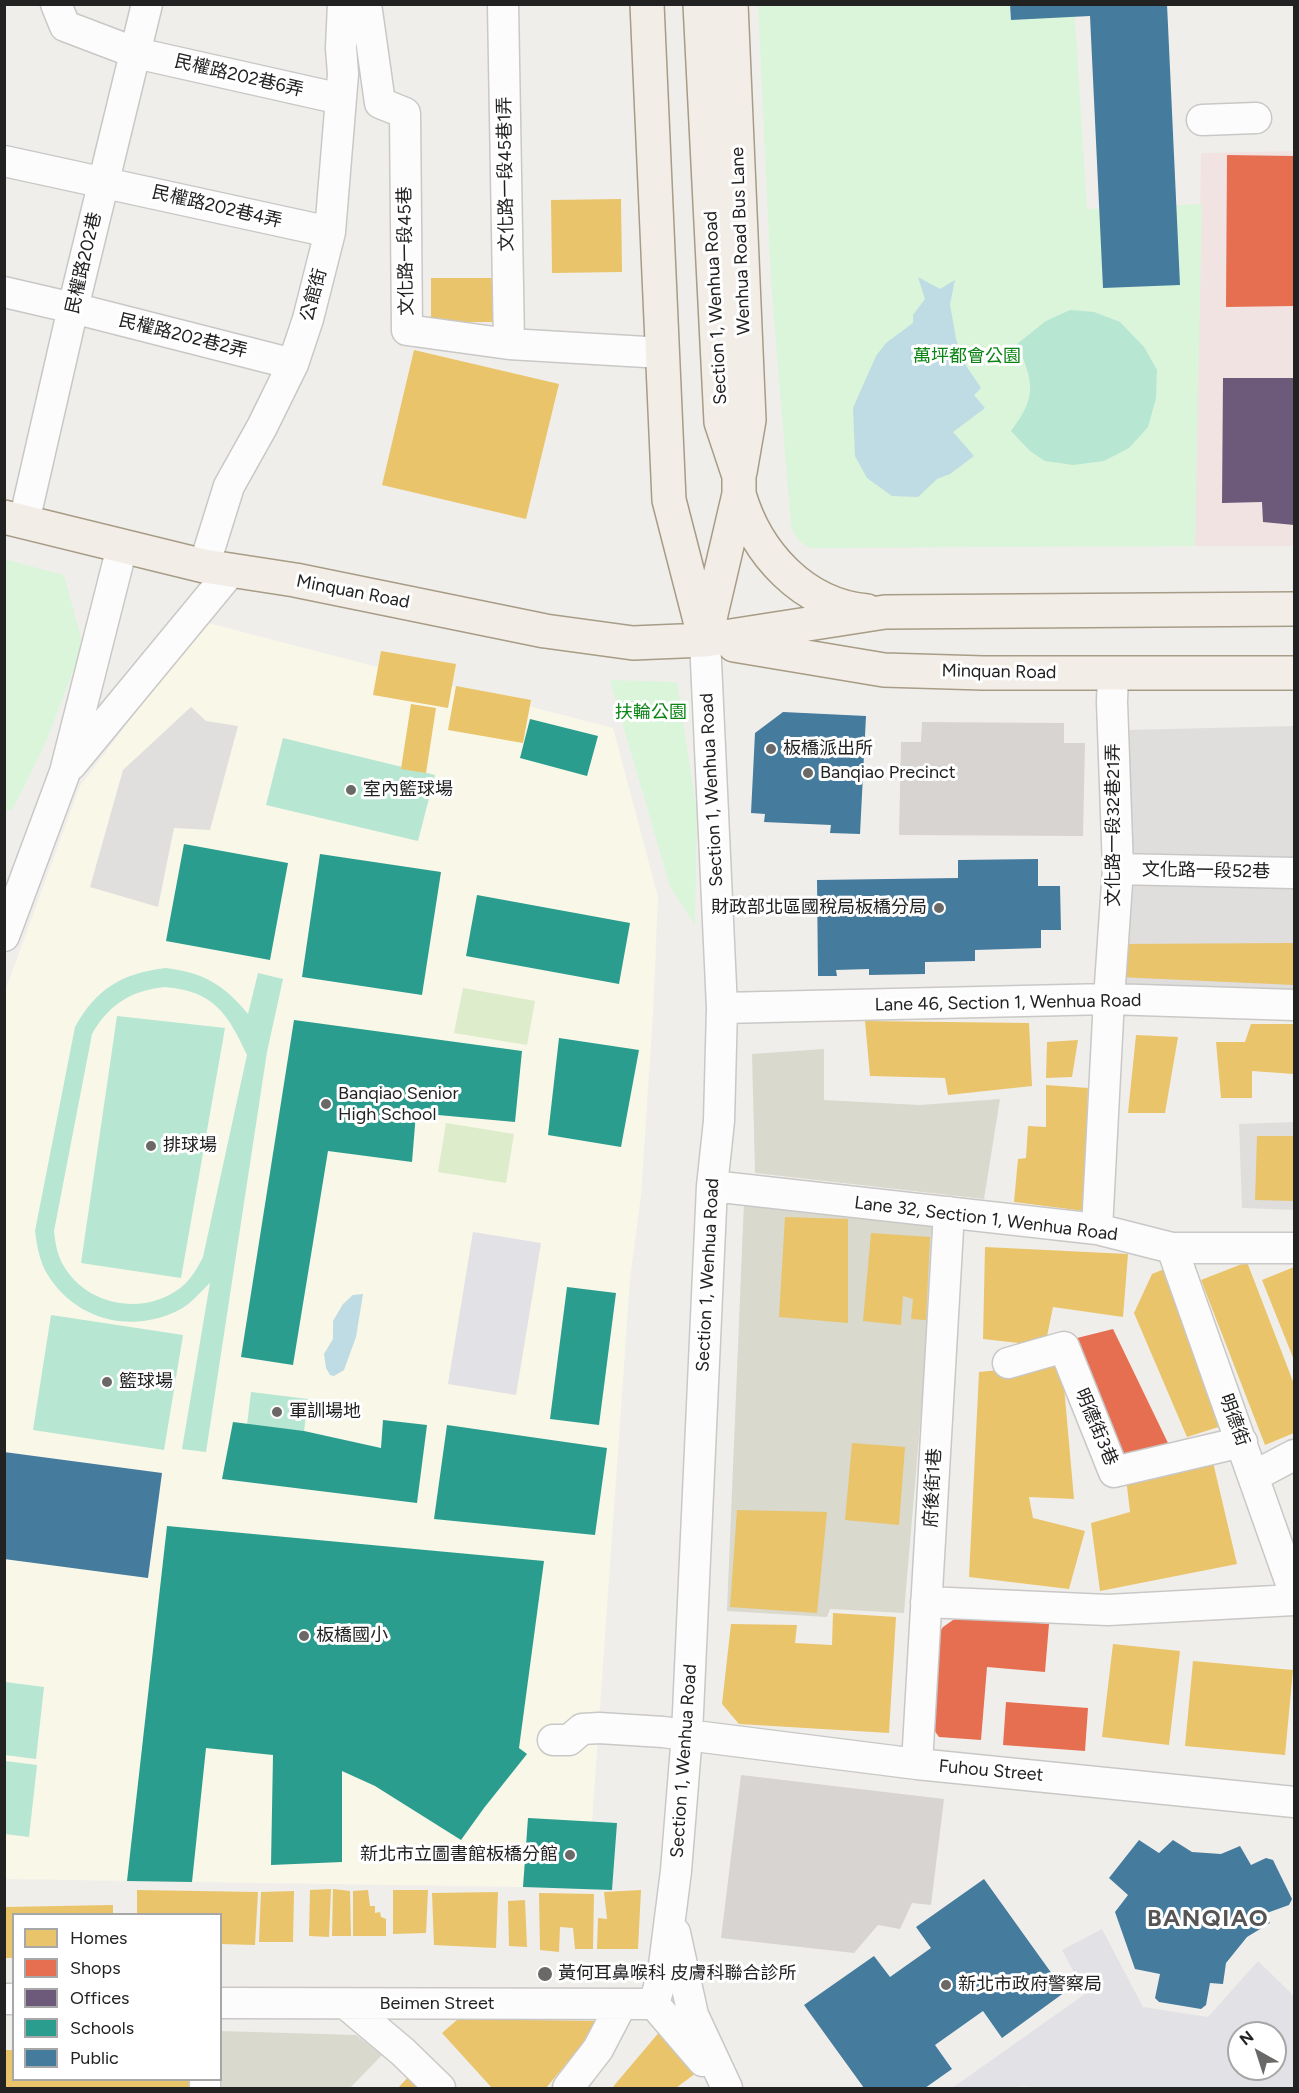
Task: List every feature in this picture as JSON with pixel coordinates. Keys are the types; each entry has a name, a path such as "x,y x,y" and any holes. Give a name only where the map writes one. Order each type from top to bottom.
{"main road":[{"name":"Section 1, Wenhua Road","path":"647,4 669,500 705,640"},
{"name":"Section 1, Wenhua Road","path":"700,4 722,422 739,485 705,640"},
{"name":"Wenhua Road Bus Lane","path":"731,4 749,420 739,485"},
{"path":"739,485 744,513 762,547 792,579 813,593 836,603 860,610 885,612"},
{"name":"Minquan Road","path":"14,520 218,568 295,580 556,632 633,643 705,640 885,612 1294,609"},
{"name":"Minquan Road","path":"705,640 884,670 1294,673"}],"street":[{"name":"民權路202巷6弄","path":"56,4 65,26 136,53 341,99"},
{"name":"民權路202巷","path":"14,520 73,308 147,4"},
{"name":"公館街","path":"218,568 229,486 262,427 293,364 309,319 330,232 343,74 341,48 343,4"},
{"name":"文化路一段45巷","path":"366,4 380,103 405,113 407,330 509,344 663,353"},
{"name":"文化路一段45巷1弄","path":"503,4 509,344"},
{"path":"1202,120 1256,118"},
{"name":"民權路202巷4弄","path":"4,161 330,232"},
{"name":"民權路202巷2弄","path":"4,292 293,364"},
{"path":"6,923 65,772 122,547"},
{"path":"65,772 218,568"},
{"name":"Section 1, Wenhua Road","path":"705,640 722,1008 719,1121 712,1186 687,1734 676,1871 663,1973 654,2004 726,2088"},
{"name":"文化路一段32巷21弄","path":"1097,1229 1108,999 1118,869 1113,673"},
{"name":"文化路一段52巷","path":"1118,869 1294,873"},
{"name":"Lane 46, Section 1, Wenhua Road","path":"722,1008 1108,999 1294,1005"},
{"name":"Lane 32, Section 1, Wenhua Road","path":"712,1186 1097,1229 1172,1248 1294,1248"},
{"name":"府後街1巷","path":"917,1764 949,1212"},
{"name":"明德街","path":"1172,1248 1294,1592"},
{"name":"明德街3巷","path":"1008,1363 1064,1347 1114,1472 1242,1442"},
{"path":"1254,1476 1294,1455"},
{"path":"926,1602 1108,1610 1294,1600"},
{"name":"Fuhou Street","path":"553,1740 569,1740 582,1729 598,1728 687,1734 917,1764 1294,1802"},
{"name":"Section 1, Wenhua Road","path":"670,1909 693,2015 726,2088"},
{"name":"Beimen Street","path":"222,2003 654,2004"},
{"path":"346,2004 403,2052 440,2088"},
{"path":"568,2088 598,2049 621,2005"}],"shaded area":[{"path":"1294,151 1294,546 1195,546 1201,153"},
{"name":"Banqiao Senior High School","path":"204,622 613,728 658,897 641,1195 630,1279 592,1822 528,1818 523,1887 5,1879 4,994 80,786"},
{"path":"191,707 206,721 238,726 210,830 174,828 158,907 90,887 123,770"},
{"path":"1294,726 1294,993 1119,987 1127,730"},
{"path":"824,1049 824,1100 920,1105 1000,1099 984,1199 755,1173 752,1054"},
{"path":"1294,1122 1294,1210 1242,1208 1239,1124"},
{"path":"744,1201 937,1226 904,1613 830,1609 827,1617 727,1611"},
{"path":"473,1232 541,1243 516,1395 448,1384"},
{"path":"1102,1929 1143,2007 1208,2017 1258,1961 1294,1996 1294,2088 1044,2088 1022,2086 952,2088 1085,1994 1062,1950"},
{"path":"222,2031 356,2035 382,2055 350,2088 221,2088"}],"green space":[{"name":"萬坪都會公園","path":"758,5 1074,5 1087,209 1202,204 1195,546 811,548 796,537 791,526 771,282"},
{"path":"1070,310 1094,312 1120,322 1144,347 1157,370 1156,398 1148,427 1129,448 1104,461 1073,465 1045,461 1030,451 1011,431 1025,409 1030,389 1027,369 1017,344 1046,321"},
{"path":"4,559 64,575 83,645 46,742 12,811 4,809"},
{"name":"扶輪公園","path":"610,680 677,682 697,812 695,925 670,887"},
{"name":"室內籃球場","path":"283,738 435,775 418,841 266,805"},
{"path":"166,968 202,977 230,995 248,1014 258,973 283,979 267,1052 206,1452 182,1449 210,1283 179,1310 160,1317 141,1321 104,1318 71,1301 57,1288 42,1262 35,1231 75,1027 101,993 123,979 150,970","holes":["165,987 182,989 207,999 217,1007 233,1028 247,1055 201,1261 188,1281 170,1295 136,1304 118,1303 86,1290 72,1278 60,1259 54,1231 92,1034 106,1014 122,1000 142,991"]},
{"path":"463,988 535,1001 527,1045 454,1033"},
{"name":"排球場","path":"117,1016 225,1028 181,1278 81,1263"},
{"path":"446,1123 514,1134 506,1183 438,1172"},
{"name":"籃球場","path":"51,1315 183,1335 164,1450 33,1430"},
{"name":"軍訓場地","path":"251,1392 308,1399 304,1431 247,1425"},
{"path":"5,1682 44,1687 36,1759 5,1755"},
{"path":"5,1761 37,1765 29,1837 5,1834"}],"water":[{"path":"918,277 940,289 955,280 950,304 956,339 965,364 981,388 974,395 985,408 953,432 974,456 950,474 937,479 918,497 892,496 867,478 855,456 853,408 876,356 886,343 913,323 913,315 925,299"},
{"path":"363,1294 356,1337 344,1370 334,1376 330,1375 326,1368 324,1354 333,1339 333,1321 343,1304 353,1295"}],"building: Homes":[{"path":"621,199 622,272 552,273 551,200"},
{"path":"431,278 498,278 498,322 431,322"},
{"path":"414,350 559,384 526,519 382,485"},
{"path":"381,651 456,664 448,708 373,695"},
{"path":"456,686 531,700 523,743 448,730"},
{"path":"411,704 436,708 426,773 401,769"},
{"path":"1294,943 1294,985 1118,977 1118,944"},
{"path":"865,1021 1029,1023 1032,1086 948,1095 945,1078 870,1076"},
{"path":"1251,1024 1294,1024 1294,1074 1252,1071 1252,1098 1221,1098 1216,1042 1245,1042"},
{"path":"1136,1035 1178,1037 1165,1113 1128,1113"},
{"path":"1078,1040 1072,1077 1046,1078 1047,1042"},
{"path":"1046,1085 1088,1088 1084,1211 1014,1202 1018,1159 1026,1158 1028,1126 1046,1127"},
{"path":"1257,1136 1294,1136 1294,1201 1255,1200"},
{"path":"785,1217 848,1219 848,1323 779,1317"},
{"path":"871,1233 930,1237 926,1320 911,1319 913,1299 903,1296 901,1325 863,1321"},
{"path":"985,1247 1128,1254 1123,1317 1053,1307 1045,1346 983,1339"},
{"path":"1247,1262 1294,1384 1294,1433 1265,1445 1201,1280"},
{"path":"1169,1267 1225,1425 1187,1437 1134,1313 1152,1274"},
{"path":"1294,1267 1294,1360 1262,1280"},
{"path":"1062,1364 1074,1499 1029,1497 1033,1518 1085,1531 1069,1589 969,1577 979,1372"},
{"path":"852,1443 905,1447 899,1525 845,1520"},
{"path":"1212,1458 1237,1564 1100,1591 1091,1523 1130,1512 1126,1478"},
{"path":"737,1510 827,1512 817,1613 730,1607"},
{"path":"833,1613 896,1617 889,1733 739,1724 722,1704 731,1624 797,1625 795,1643 832,1645"},
{"path":"1113,1644 1180,1651 1169,1745 1102,1737"},
{"path":"1193,1661 1293,1670 1285,1755 1185,1746"},
{"path":"331,1889 329,1937 309,1936 310,1890"},
{"path":"333,1889 350,1891 351,1936 332,1936"},
{"path":"137,1890 258,1892 255,1945 222,1944 222,1913 137,1913"},
{"path":"368,1890 370,1906 375,1906 375,1913 380,1912 381,1917 386,1919 386,1936 353,1936 353,1891"},
{"path":"393,1890 428,1890 426,1933 393,1934"},
{"path":"641,1890 638,1949 597,1949 598,1918 607,1919 604,1892"},
{"path":"294,1891 293,1942 259,1942 261,1892"},
{"path":"498,1892 496,1948 434,1945 432,1893"},
{"path":"539,1893 594,1894 593,1949 575,1949 573,1928 560,1927 559,1952 540,1950"},
{"path":"525,1900 527,1947 509,1946 508,1901"},
{"path":"113,1905 113,1913 12,1913 12,1958 4,1958 4,1907"},
{"path":"458,2019 602,2021 546,2088 492,2088 442,2033"},
{"path":"661,2030 696,2073 676,2088 612,2088"},
{"path":"5,2050 12,2050 12,2081 191,2081 191,2088 5,2088"},
{"path":"410,2075 424,2088 398,2088"}],"building: Shops":[{"path":"1227,155 1294,156 1294,306 1226,307"},
{"path":"1113,1329 1168,1443 1122,1459 1073,1339"},
{"path":"964,1617 1049,1624 1045,1672 987,1667 981,1740 939,1737 926,1719 936,1637 943,1627 953,1620"},
{"path":"1006,1702 1088,1708 1085,1751 1003,1745"}],"building: Offices":[{"path":"1223,378 1294,378 1294,525 1263,522 1262,502 1222,503"}],"building: Schools":[{"path":"530,719 598,736 587,776 520,758"},
{"path":"184,844 288,863 270,960 166,941"},
{"path":"320,854 441,872 422,995 302,977"},
{"path":"477,895 630,923 619,984 466,956"},
{"path":"294,1020 522,1051 515,1122 416,1113 412,1162 328,1151 293,1365 241,1357"},
{"path":"559,1038 639,1050 621,1147 548,1135"},
{"path":"567,1287 616,1293 599,1425 550,1419"},
{"path":"383,1420 427,1425 417,1503 222,1479 233,1422 304,1431 381,1448"},
{"path":"447,1425 607,1448 595,1535 434,1519"},
{"path":"167,1526 544,1561 519,1748 527,1754 461,1840 375,1786 342,1771 342,1862 271,1865 273,1755 206,1748 192,1882 127,1881"},
{"name":"新北市立圖書館板橋分館","path":"528,1818 617,1823 612,1890 523,1887"}],"building: Public":[{"path":"1010,4 1167,4 1180,285 1103,288 1090,16 1011,20"},
{"name":"Banqiao Precinct","path":"783,712 866,716 860,834 830,833 831,825 764,822 765,814 751,813 755,733"},
{"name":"財政部北區國稅局板橋分局","path":"1038,859 1038,886 1060,886 1061,930 1041,930 1041,948 975,950 975,961 925,962 925,974 869,975 869,969 836,970 837,976 818,976 817,880 958,878 958,860"},
{"path":"4,1452 162,1473 148,1578 4,1559"},
{"path":"1139,1840 1159,1853 1173,1840 1192,1852 1221,1854 1240,1846 1251,1865 1266,1858 1273,1860 1292,1899 1289,1905 1264,1914 1270,1923 1247,1937 1226,1963 1223,1984 1210,1983 1206,2005 1201,2009 1159,2002 1155,1998 1160,1974 1135,1969 1115,1912 1128,1895 1109,1878"},
{"name":"新北市政府警察局","path":"984,1879 1065,1992 1002,2038 983,2011 935,2045 952,2069 925,2088 864,2088 804,2005 874,1956 890,1977 931,1948 916,1927"}],"building: Other":[{"path":"922,722 1064,723 1064,743 1085,743 1083,836 899,835 901,742 921,742"},
{"path":"741,1775 944,1799 931,1905 912,1903 900,1929 878,1925 854,1953 721,1938"}],"place":[{"name":"板橋派出所","path":"771,749"},
{"name":"Banqiao Precinct","path":"808,773"},
{"name":"室內籃球場","path":"351,790"},
{"name":"財政部北區國稅局板橋分局","path":"939,908"},
{"name":"Banqiao Senior High School","path":"326,1104"},
{"name":"排球場","path":"151,1146"},
{"name":"籃球場","path":"107,1382"},
{"name":"軍訓場地","path":"277,1412"},
{"name":"板橋國小","path":"304,1636"},
{"name":"新北市立圖書館板橋分館","path":"570,1855"},
{"name":"黃何耳鼻喉科 皮膚科聯合診所","path":"545,1974"},
{"name":"新北市政府警察局","path":"946,1985"}],"district":[{"name":"BANQIAO","path":"1208,1919"}]}
